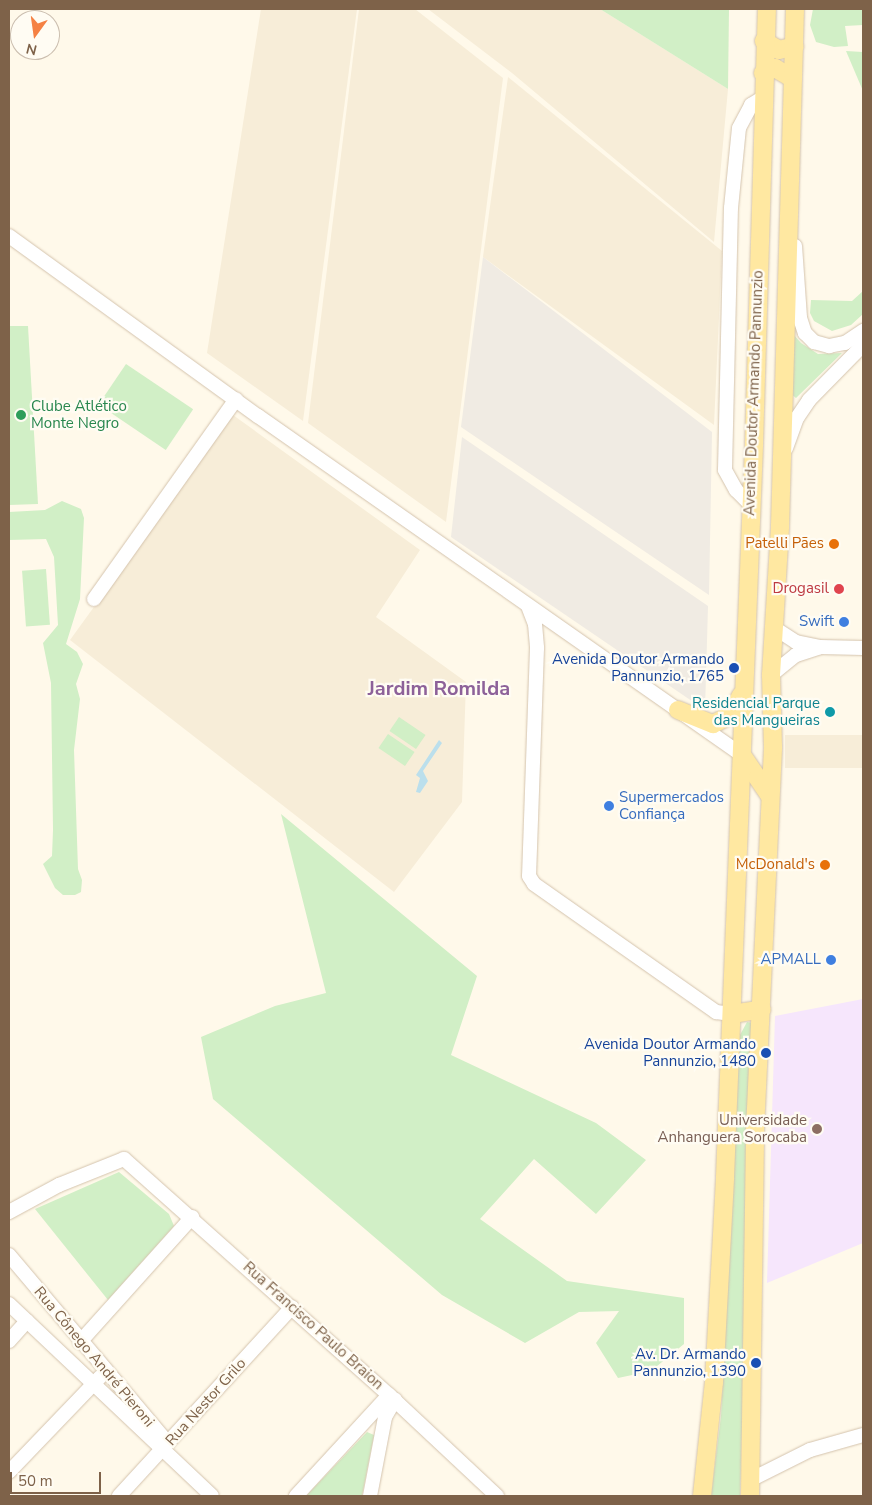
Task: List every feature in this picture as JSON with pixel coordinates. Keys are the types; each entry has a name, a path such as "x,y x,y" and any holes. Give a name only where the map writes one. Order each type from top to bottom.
{"main road":[{"name":"Avenida Doutor Armando Pannunzio","path":"702,1496 714,1382 732,1014 748,559 752,505 762,98 767,9"},
{"name":"Avenida Doutor Armando Pannunzio","path":"750,1488 756,1130 770,796 771,675 776,629 795,9"},
{"path":"764,41 779,50 795,46"},
{"path":"763,74 775,68 793,79"},
{"path":"748,559 759,563 778,558"},
{"path":"747,586 758,581 767,584 776,594"},
{"path":"678,710 708,724 721,721 731,715 743,690"},
{"path":"742,755 770,796"},
{"path":"732,1014 762,1009"}],"street":[{"path":"752,505 736,490 725,470 731,208 739,128 751,105 762,98"},
{"path":"791,182 800,318 805,333 814,342 829,346 845,343 863,331"},
{"path":"9,236 236,399 742,755"},
{"path":"781,466 792,428 802,410 825,381 863,344"},
{"path":"94,599 236,399"},
{"path":"526,603 534,617 537,648 529,876 534,884 716,1012 732,1014"},
{"path":"776,629 796,642 820,647 863,648"},
{"path":"537,648 550,632 572,636"},
{"path":"771,675 796,655 820,647"},
{"name":"Rua Francisco Paulo Braion","path":"11,1205 124,1159 292,1307 497,1496"},
{"path":"80,1342 192,1217"},
{"name":"Rua Cônego André Pieroni","path":"9,1255 80,1342 100,1377"},
{"name":"Rua Cônego André Pieroni","path":"9,1304 27,1321 100,1377 166,1446 176,1462 212,1496"},
{"name":"Rua Nestor Grilo","path":"119,1496 292,1307"},
{"path":"9,1340 27,1321"},
{"path":"9,1472 100,1377"},
{"path":"296,1496 392,1398"},
{"path":"370,1496 385,1417 392,1398"},
{"path":"750,1488 810,1450 863,1435"}],"shaded area":[{"path":"261,9 357,9 303,421 207,353"},
{"path":"359,9 415,9 503,78 446,522 308,423"},
{"path":"428,9 600,9 728,89 714,242 512,73"},
{"path":"508,77 722,251 714,425 483,257"},
{"path":"483,257 712,432 709,595 461,427"},
{"path":"233,415 420,550 376,617 466,682 462,802 394,892 70,640"},
{"path":"462,437 708,606 705,710 451,537"},
{"path":"785,735 863,735 863,768 785,768"},
{"name":"Universidade Anhanguera Sorocaba","path":"863,999 863,1243 767,1283 775,1016"}],"green space":[{"path":"600,9 729,9 728,89"},
{"path":"813,9 863,9 863,25 845,26 848,46 834,47 816,42 810,25"},
{"path":"846,51 863,52 863,91"},
{"path":"863,291 863,314 851,325 832,331 814,321 810,313 811,300 852,301"},
{"name":"Clube Atlético Monte Negro","path":"9,326 28,326 38,504 9,505"},
{"path":"793,334 801,343 818,354 842,353 796,398 790,393"},
{"path":"126,364 193,409 166,450 99,405"},
{"path":"62,501 81,509 84,518 80,599 66,644 77,652 83,664 76,684 80,699 74,750 78,869 82,880 81,892 75,895 63,895 55,888 43,864 52,856 53,830 51,683 43,643 58,625 54,557 46,539 9,540 9,512 45,510"},
{"path":"46,569 50,625 26,627 22,571"},
{"path":"399,717 426,735 416,749 389,731"},
{"path":"388,734 415,752 405,766 378,748"},
{"path":"281,814 477,976 451,1055 596,1123 646,1160 596,1214 534,1159 480,1219 567,1281 684,1298 684,1344 651,1371 618,1378 596,1343 619,1311 579,1312 525,1343 442,1295 213,1099 201,1037 275,1006 326,993"},
{"path":"747,1022 754,1023 740,1496 711,1496 721,1416 740,1035"},
{"path":"119,1172 169,1214 174,1226 108,1300 35,1209"},
{"path":"367,1432 374,1435 362,1496 306,1496"}],"water":[{"path":"439,740 442,743 423,771 428,781 420,793 416,792 420,778 416,775"}],"place":[{"name":"Clube Atlético Monte Negro","path":"21,415"},
{"name":"Patelli Pães","path":"834,544"},
{"name":"Drogasil","path":"839,589"},
{"name":"Swift","path":"844,622"},
{"name":"Avenida Doutor Armando Pannunzio, 1765","path":"734,668"},
{"name":"Residencial Parque das Mangueiras","path":"830,712"},
{"name":"Supermercados Confiança","path":"609,806"},
{"name":"McDonald's","path":"825,865"},
{"name":"APMALL","path":"831,960"},
{"name":"Avenida Doutor Armando Pannunzio, 1480","path":"766,1053"},
{"name":"Universidade Anhanguera Sorocaba","path":"817,1129"},
{"name":"Av. Dr. Armando Pannunzio, 1390","path":"756,1363"}],"district":[{"name":"Jardim Romilda","path":"439,688"}]}
